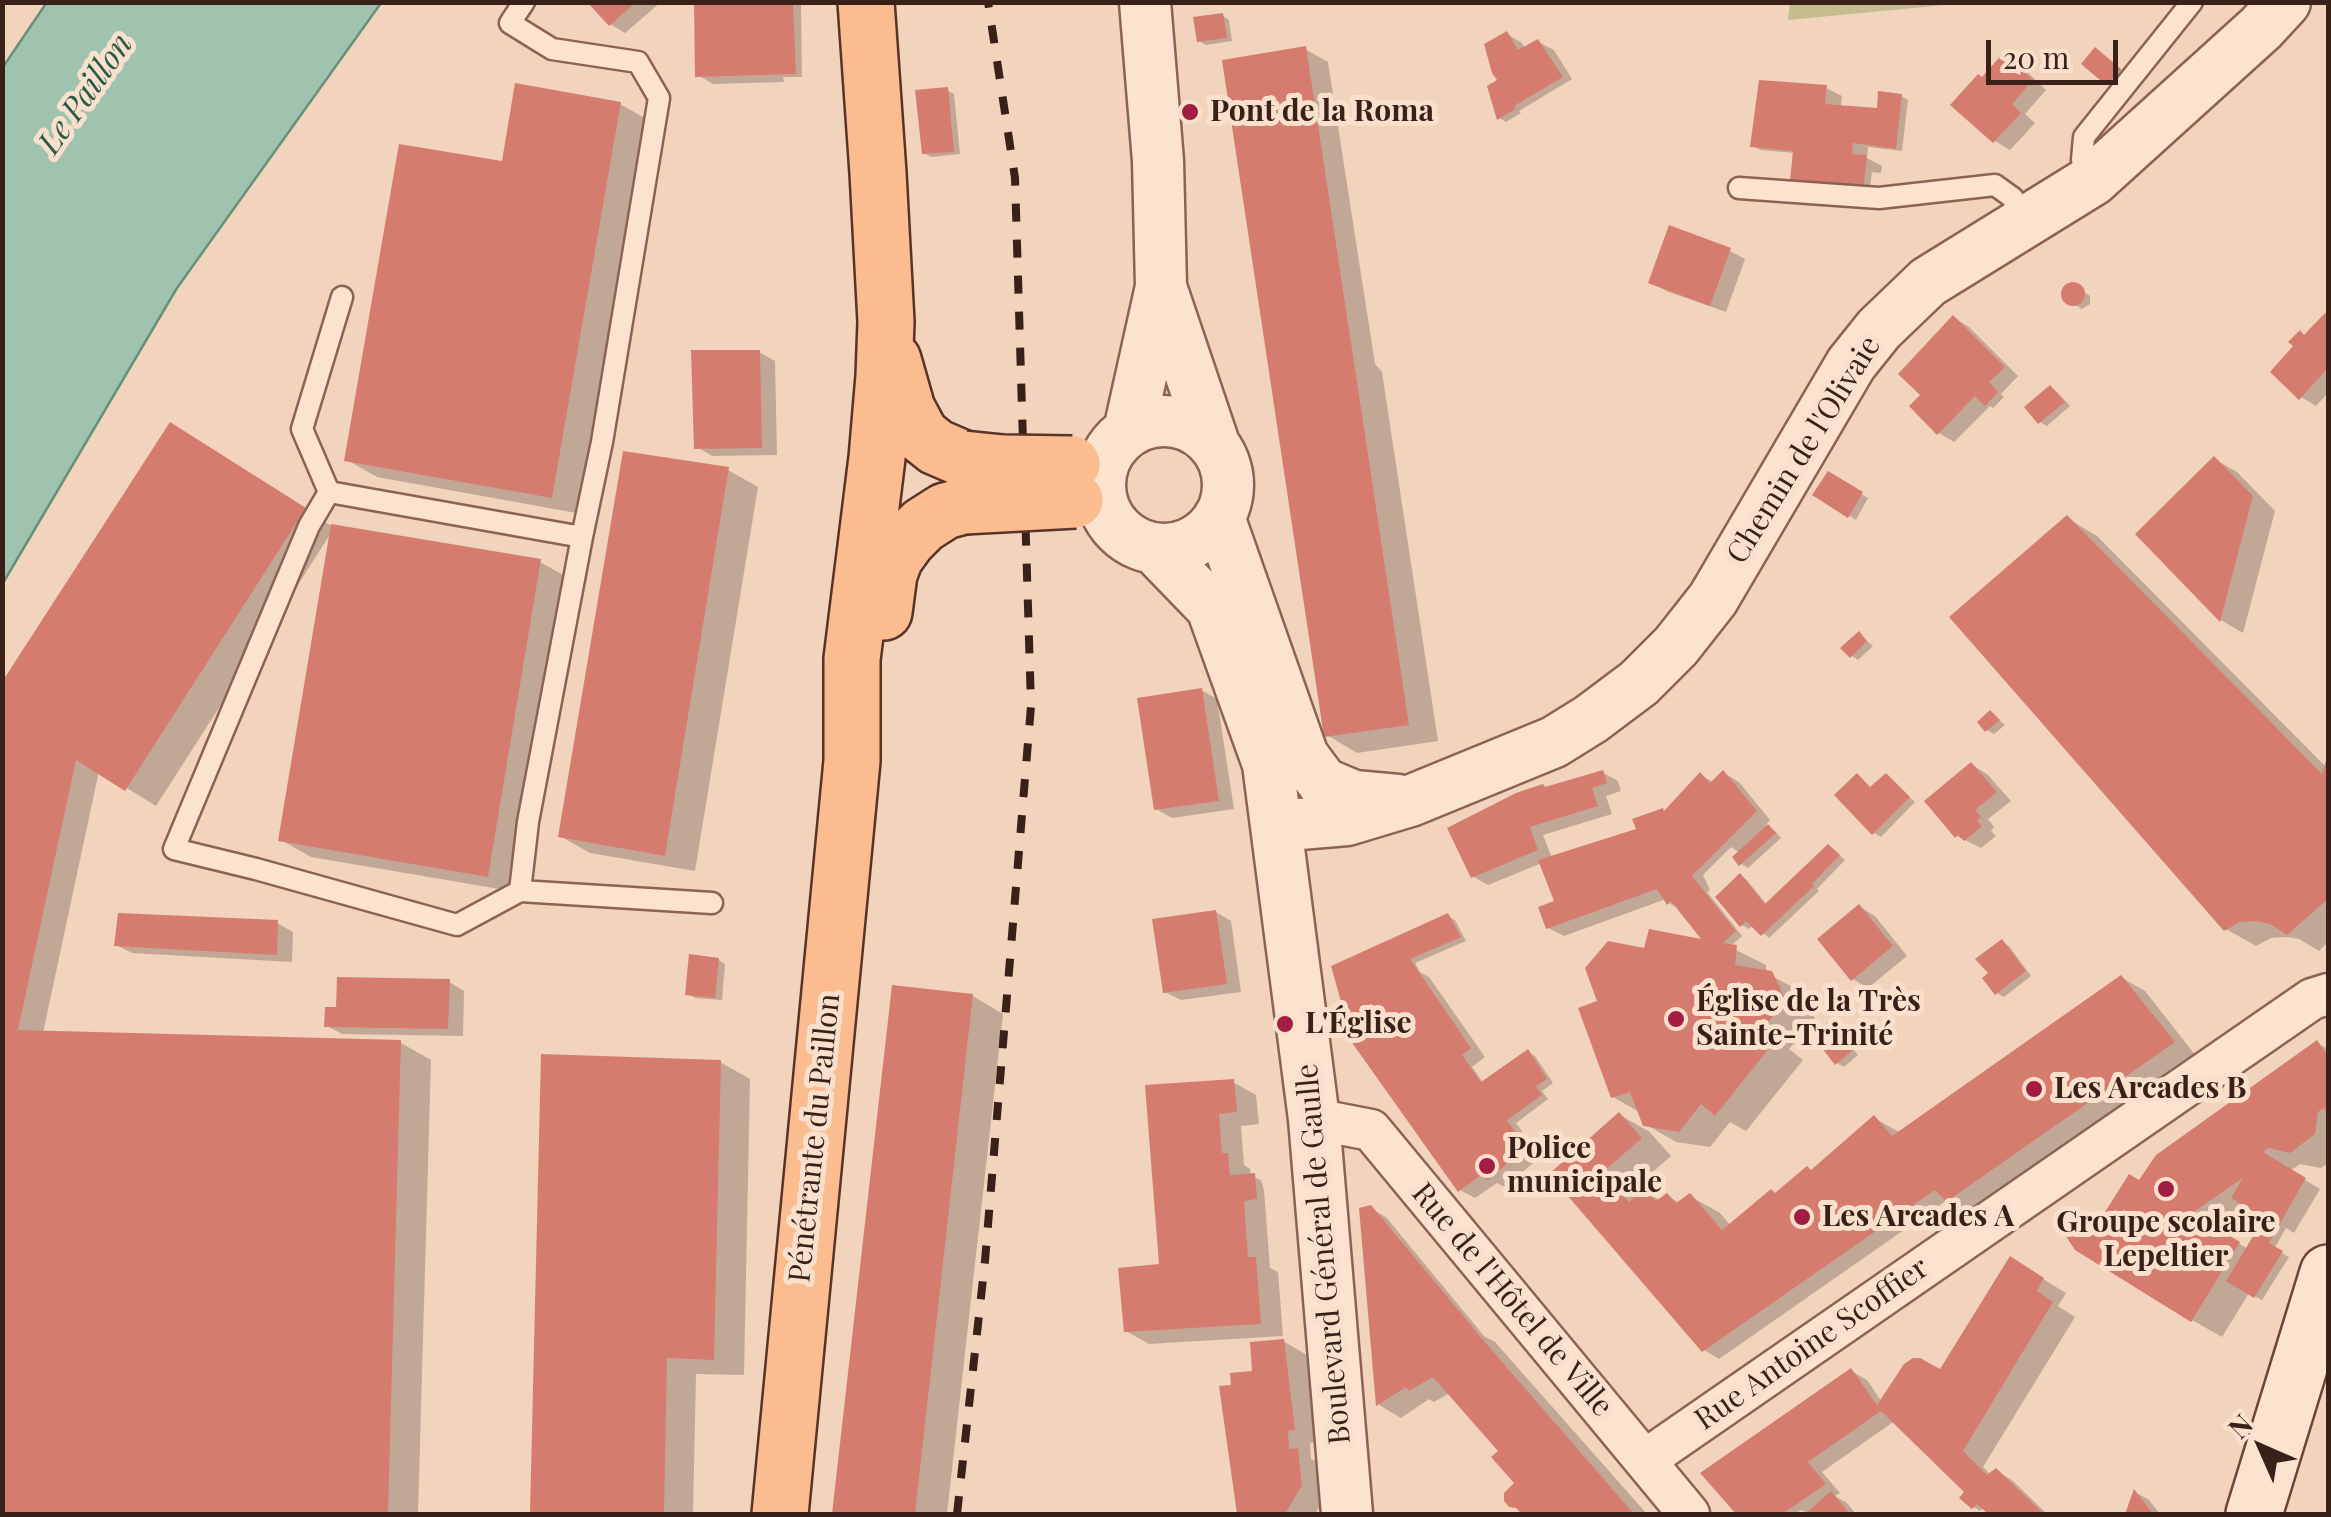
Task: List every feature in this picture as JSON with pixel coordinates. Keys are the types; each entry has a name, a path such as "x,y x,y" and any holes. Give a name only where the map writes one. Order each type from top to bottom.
{"main road":[{"path":"852,761 852,658 877,458 886,322 866,2"},
{"path":"886,322 907,410 922,434 964,482"},
{"path":"852,761 877,669 889,574 908,540 945,511 964,482 1003,464 1096,471"},
{"name":"Pénétrante du Paillon","path":"780,1514 852,761"},
{"path":"2254,1514 2328,1272"}],"street":[{"path":"1145,2 1158,162 1161,287 1228,480 1219,517 1207,532 1173,548 1154,549 1120,533 1108,519 1096,471 1161,287"},
{"name":"Chemin de l'Olivaie","path":"1276,826 1347,820 1410,800 1554,742 1640,683 1676,646 1713,598 1851,364 1879,328 1928,282 2093,180 2285,2"},
{"path":"1096,471 1145,423 1182,423 1214,444"},
{"name":"Chemin de l'Olivaie","path":"1219,517 1303,756 1322,783 1354,796 1410,800"},
{"name":"Boulevard Général de Gaulle","path":"1154,549 1212,608 1268,764 1314,1118 1347,1514"},
{"name":"Rue Antoine Scoffier","path":"1644,1460 2312,999 2328,994"},
{"name":"Rue de l'Hôtel de Ville","path":"1314,1118 1371,1130 1689,1514"}],"lane":[{"path":"520,890 528,822 602,442 660,98 638,62 552,49 510,24 524,2"},
{"path":"2093,180 2082,160 2084,137 2192,2"},
{"path":"1738,188 1879,198 1995,185 2012,198 2021,224"},
{"path":"329,492 302,429 342,296"},
{"path":"329,492 582,536"},
{"path":"329,492 309,526 174,850 457,925 520,890 712,903"}],"shaded area":[{"path":"1790,2 1966,3 1788,20"}],"water":[{"name":"Le Paillon","path":"47,2 381,3 177,288 3,583 3,67"}],"building":[{"path":"587,2 636,2 609,26"},
{"path":"694,2 793,2 796,74 695,77"},
{"path":"1223,13 1227,38 1197,42 1193,17"},
{"path":"1507,31 1518,50 1538,39 1563,77 1497,120 1487,86 1497,80 1484,44"},
{"path":"1306,46 1409,725 1324,737 1222,60"},
{"path":"2095,47 2121,69 2106,85 2081,64"},
{"path":"2004,52 2033,80 2012,104 2021,113 1993,143 1950,105"},
{"path":"1759,80 1827,85 1825,104 1877,108 1878,91 1902,94 1896,149 1853,143 1852,154 1867,155 1864,185 1790,181 1793,151 1750,147"},
{"path":"515,83 621,102 552,498 344,461 399,144 502,161"},
{"path":"948,87 954,152 922,154 915,90"},
{"path":"1669,225 1731,248 1710,306 1648,283"},
{"path":"2073,282 2085,294 2073,306 2061,294"},
{"path":"2325,313 2328,368 2299,400 2270,372 2293,346 2288,342 2300,330 2304,335"},
{"path":"1953,315 2005,367 1989,382 1998,392 1985,406 1975,396 1937,435 1909,406 1920,395 1898,374"},
{"path":"691,350 760,350 762,448 694,449"},
{"path":"2050,385 2065,402 2038,424 2024,407"},
{"path":"170,422 306,508 125,791 76,760 18,1030 401,1040 388,1514 2,1514 2,682"},
{"path":"623,451 729,467 665,856 558,837"},
{"path":"2214,456 2253,496 2220,622 2135,534"},
{"path":"1828,471 1863,492 1848,518 1812,495"},
{"path":"2067,515 2322,774 2328,754 2328,899 2287,935 2270,924 2255,921 2240,922 2224,931 1949,617"},
{"path":"331,524 541,559 488,877 278,841"},
{"path":"1859,631 1867,641 1850,658 1840,648"},
{"path":"1202,688 1219,801 1154,810 1137,698"},
{"path":"1990,710 2000,720 1985,732 1977,722"},
{"path":"1971,762 1997,792 1975,810 1982,826 1964,841 1958,835 1955,838 1924,801"},
{"path":"1603,770 1607,783 1592,788 1598,806 1530,827 1538,850 1471,878 1447,828 1516,793"},
{"name":"Église de la Très Sainte-Trinité","path":"1723,770 1757,811 1692,876 1736,931 1723,943 1737,945 1735,965 1772,971 1786,1001 1761,1031 1774,1042 1715,1116 1701,1104 1679,1132 1643,1126 1630,1092 1611,1098 1578,1008 1597,1001 1585,968 1608,941 1644,948 1649,929 1701,939 1671,901 1667,905 1657,889 1546,929 1538,907 1554,901 1538,860 1636,829 1632,819 1663,808 1664,811 1700,772 1710,783"},
{"path":"1857,773 1870,787 1886,773 1910,797 1872,835 1834,795"},
{"path":"1768,824 1776,833 1739,866 1732,857"},
{"path":"1828,844 1840,855 1814,886 1761,936 1746,921 1740,927 1715,897 1740,873 1765,904"},
{"path":"1859,904 1893,946 1851,981 1817,939"},
{"path":"1216,910 1227,984 1163,993 1152,919"},
{"path":"118,913 278,920 277,955 114,946"},
{"path":"1448,913 1461,937 1410,959 1471,1048 1462,1055 1481,1082 1528,1049 1547,1079 1536,1086 1542,1095 1507,1120 1526,1148 1488,1180 1480,1176 1458,1192 1353,1044 1331,966"},
{"path":"2002,939 2026,971 1995,995 1982,978 1988,973 1975,959"},
{"path":"689,954 719,958 715,998 685,995"},
{"path":"2121,975 2175,1042 1946,1202 1935,1190 1702,1352 1549,1174 1619,1112 1642,1138 1603,1172 1629,1202 1644,1188 1656,1201 1667,1193 1676,1203 1690,1193 1722,1230 1771,1189 1775,1193 1807,1166 1811,1170 1874,1115 1892,1136"},
{"path":"337,977 450,979 448,1029 324,1027 325,1007 336,1007"},
{"path":"892,985 973,994 915,1514 832,1514"},
{"path":"1830,1021 1853,1050 1835,1065 1812,1035"},
{"name":"Groupe scolaire Lepeltier","path":"2317,1040 2328,1056 2328,1116 2324,1108 2318,1112 2315,1134 2290,1153 2268,1148 2263,1152 2306,1178 2269,1243 2283,1251 2254,1298 2226,1281 2264,1218 2231,1198 2243,1178 2192,1213 2240,1242 2191,1322 2075,1250 2061,1229 2071,1217 2085,1216 2098,1223 2129,1174 2139,1180 2156,1155"},
{"path":"541,1054 721,1060 714,1360 667,1358 664,1514 530,1514"},
{"path":"1234,1079 1237,1112 1219,1114 1222,1153 1228,1153 1230,1175 1255,1173 1257,1199 1244,1201 1248,1257 1256,1257 1261,1324 1124,1332 1118,1268 1159,1264 1145,1085"},
{"path":"1371,1205 1634,1514 1522,1514 1509,1507 1504,1493 1514,1483 1491,1457 1498,1451 1433,1377 1409,1391 1406,1387 1376,1406 1359,1208"},
{"path":"2010,1256 2044,1278 2037,1291 2053,1302 1963,1451 1987,1475 1996,1468 2044,1514 1988,1514 1977,1504 1972,1509 1959,1498 1964,1492 1881,1411 1808,1462 1826,1484 1782,1514 1736,1514 1700,1473 1851,1368 1877,1405 1904,1364 1913,1358 1940,1369"},
{"path":"1284,1339 1295,1430 1288,1431 1289,1449 1298,1448 1302,1485 1285,1514 1237,1514 1219,1386 1231,1385 1230,1373 1252,1371 1250,1342"},
{"path":"2134,1489 2153,1514 2125,1514"},
{"path":"1831,1491 1850,1514 1805,1514"}],"railway":[{"path":"957,1514 985,1261 1031,706 1015,178 988,2"}],"place":[{"name":"Pont de la Roma","path":"1190,112"},
{"name":"Église de la Très Sainte-Trinité","path":"1676,1019"},
{"name":"L'Église","path":"1285,1024"},
{"name":"Les Arcades B","path":"2034,1089"},
{"name":"Police municipale","path":"1487,1166"},
{"name":"Groupe scolaire Lepeltier","path":"2166,1189"},
{"name":"Les Arcades A","path":"1802,1217"}]}
